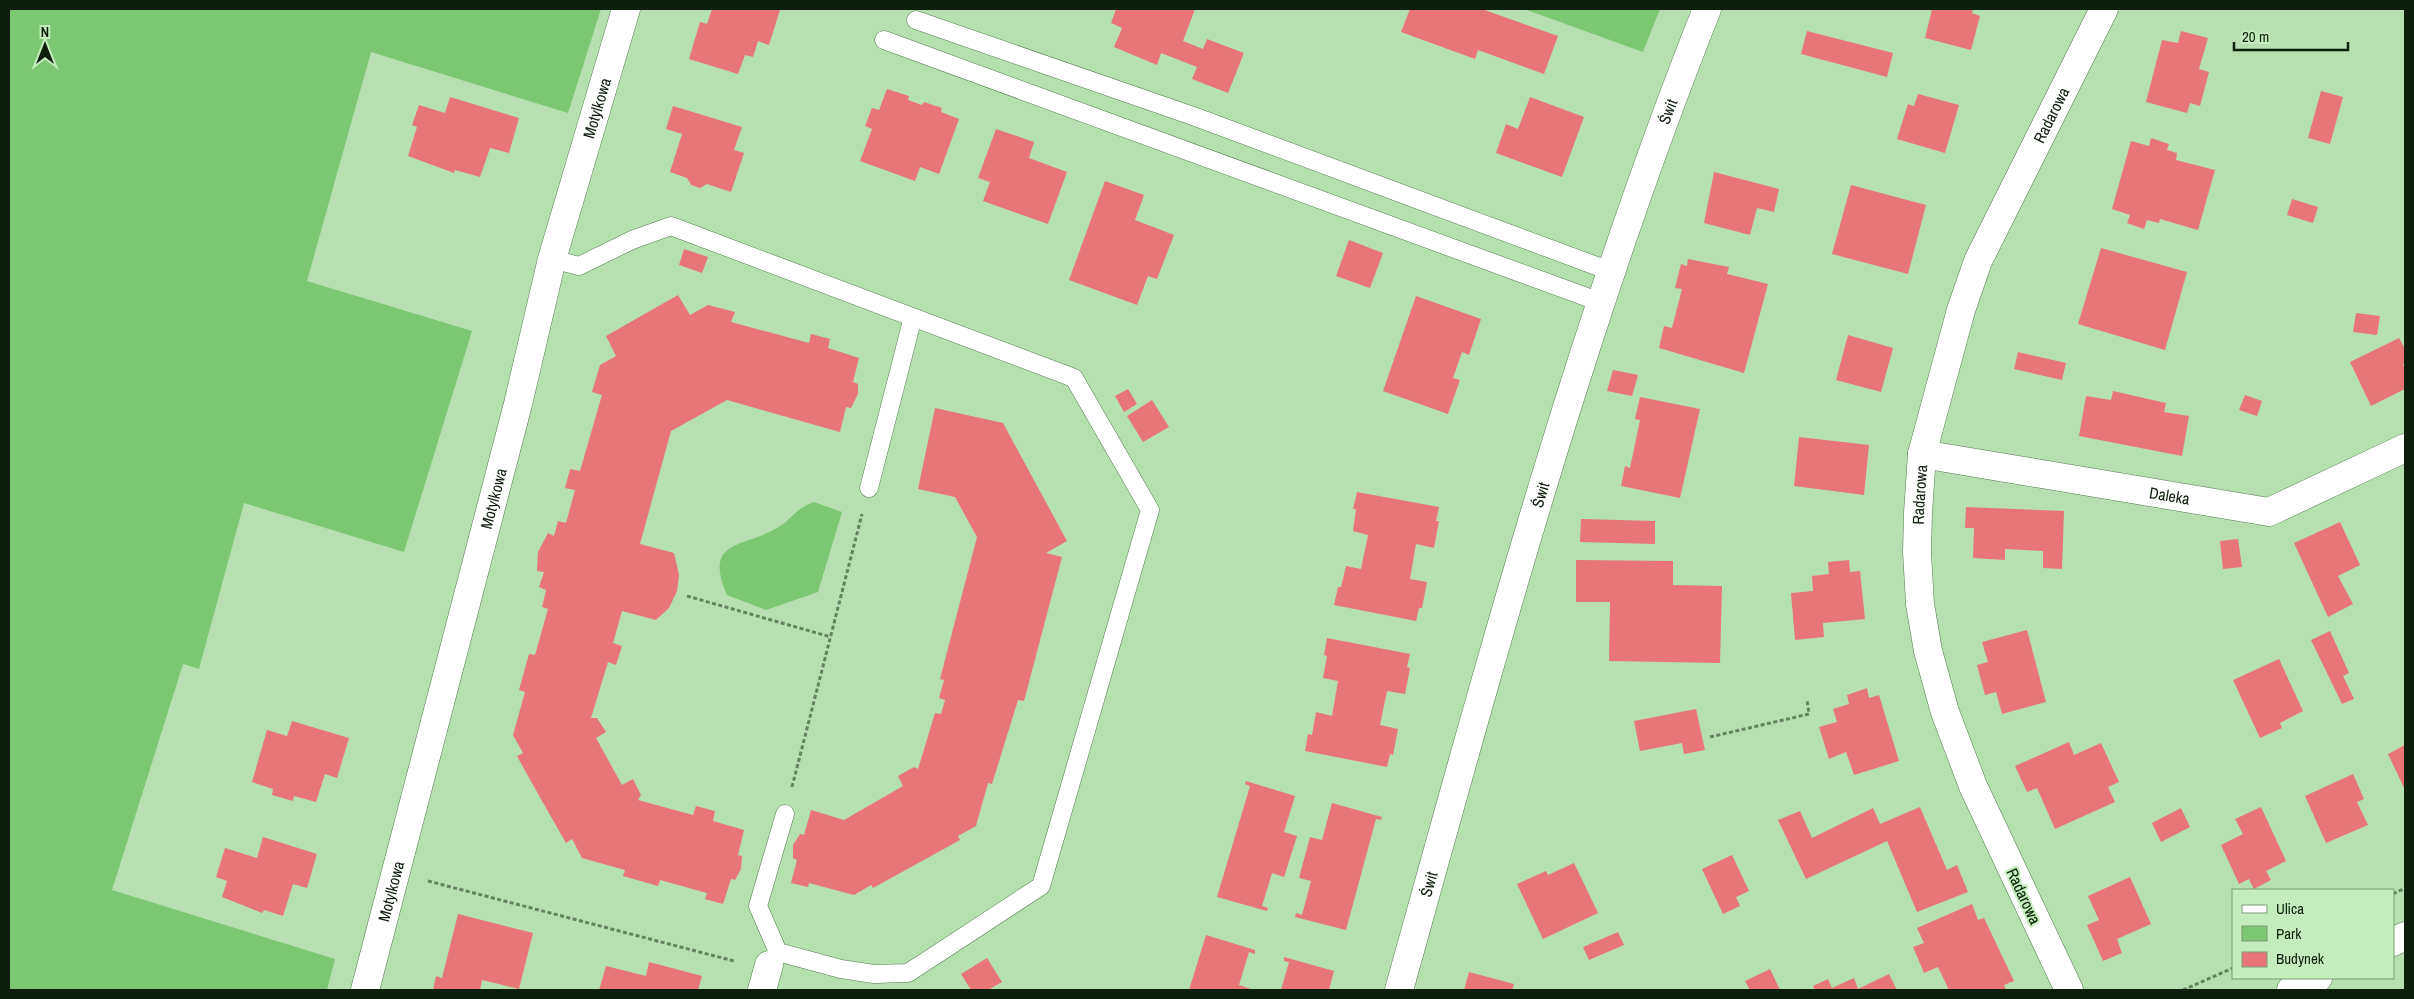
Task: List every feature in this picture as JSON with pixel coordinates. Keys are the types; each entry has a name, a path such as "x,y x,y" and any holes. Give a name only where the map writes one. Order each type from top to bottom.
{"street":[{"name":"Motylkowa","path":"365,990 518,404 552,259 626,9"},
{"name":"Świt","path":"1399,990 1531,520 1610,271 1662,123 1707,9"},
{"name":"Radarowa","path":"2068,990 1973,786 1945,712 1928,651 1920,604 1917,542 1961,310 1978,261 2104,9"},
{"name":"Daleka","path":"1932,456 2269,512 2405,448"},
{"path":"2291,990 2316,979"}],"lane":[{"path":"915,12 1610,271"},
{"path":"884,40 1600,302"},
{"path":"552,259 579,266 632,240 671,226 1074,378 1150,510 1041,886 908,972 874,974 841,969 770,969 758,906 785,814"},
{"path":"869,488 913,317"}],"path":[{"path":"785,814 869,488"},
{"path":"687,596 831,637"},
{"path":"1710,737 1809,714 1807,700"},
{"path":"419,878 735,961"},
{"path":"2183,990 2232,968"}],"green space":[{"path":"9,9 601,9 568,113 371,52 307,281 472,331 404,552 244,503 199,669 183,664 112,890 335,959 327,990 9,990"},
{"path":"1524,9 1660,9 1643,52"},
{"path":"814,502 842,512 818,592 766,610 727,595 721,576 720,563 724,554 731,547 780,526 799,510"}],"building":[{"path":"712,9 780,10 769,45 758,41 753,57 745,55 738,74 689,59 700,22 707,24"},
{"path":"1116,9 1195,9 1183,41 1203,49 1207,39 1244,53 1228,93 1192,79 1197,67 1161,53 1157,65 1114,47 1122,28 1111,23"},
{"path":"1410,9 1482,9 1558,36 1544,74 1478,50 1475,59 1401,32"},
{"path":"1932,9 1973,9 1972,13 1980,16 1971,50 1925,38"},
{"path":"1807,31 1893,53 1887,77 1801,54"},
{"path":"2181,31 2208,38 2199,69 2209,72 2200,106 2190,103 2187,113 2146,102 2162,40 2178,43"},
{"path":"887,89 909,96 908,100 922,105 924,102 942,108 941,112 959,119 939,174 920,167 915,181 860,161 872,129 865,126 872,108 879,110"},
{"path":"2321,91 2343,97 2330,144 2308,138"},
{"path":"1918,94 1959,105 1945,153 1897,139 1908,104 1914,106"},
{"path":"450,97 519,118 509,153 490,148 480,177 455,170 454,173 408,156 417,127 412,125 419,105 445,113"},
{"path":"1530,97 1584,117 1562,177 1496,153 1506,124 1518,129"},
{"path":"673,106 742,127 734,150 744,153 731,192 707,184 700,188 691,185 687,178 670,172 682,134 666,129"},
{"path":"996,129 1034,142 1029,158 1067,172 1048,224 983,201 990,182 978,178"},
{"path":"2151,138 2169,144 2167,150 2177,153 2176,160 2215,170 2198,230 2160,219 2159,223 2147,220 2144,229 2127,223 2130,215 2112,209 2131,141 2149,146"},
{"path":"1714,172 1779,189 1774,212 1757,208 1750,235 1704,223"},
{"path":"1105,181 1144,195 1135,220 1174,235 1157,279 1148,276 1137,305 1069,280"},
{"path":"1851,185 1926,205 1908,274 1832,254"},
{"path":"2292,199 2318,207 2313,223 2287,215"},
{"path":"1349,240 1383,253 1370,288 1336,276"},
{"path":"2101,248 2187,272 2165,350 2078,324"},
{"path":"684,249 708,257 702,273 679,265"},
{"path":"1688,259 1729,267 1727,274 1768,284 1744,373 1659,348 1664,326 1672,328 1682,289 1675,288 1681,264 1687,266"},
{"path":"678,295 690,315 708,305 735,312 731,322 809,343 811,334 830,339 828,348 859,358 853,382 858,384 858,394 851,408 846,407 840,432 727,400 671,431 640,544 674,553 679,575 677,591 669,608 656,620 622,611 613,643 622,646 616,665 608,662 591,718 597,718 606,732 596,738 622,785 633,779 641,795 638,800 693,815 696,806 715,811 713,821 744,830 738,855 742,856 741,869 735,880 731,879 723,904 705,899 707,893 660,880 658,886 623,876 625,870 582,858 572,839 566,843 533,785 517,756 523,753 513,735 525,692 519,690 529,654 535,655 548,609 542,607 546,590 539,587 544,572 537,571 538,552 548,533 554,536 558,521 566,523 575,490 565,488 570,469 580,471 602,395 592,392 600,365 616,356 606,336"},
{"path":"1416,296 1481,319 1469,355 1462,352 1453,378 1460,380 1448,414 1383,391"},
{"path":"2356,313 2380,316 2377,335 2353,332"},
{"path":"1848,335 1893,348 1881,392 1836,380"},
{"path":"2399,338 2405,349 2405,363 2403,364 2405,370 2405,389 2371,406 2350,362"},
{"path":"2018,352 2066,363 2062,380 2014,369"},
{"path":"1613,370 1638,375 1632,396 1607,391"},
{"path":"1128,389 1137,404 1124,412 1115,396"},
{"path":"2113,391 2166,403 2164,412 2189,416 2182,456 2079,436 2086,396 2111,400"},
{"path":"2245,395 2262,401 2257,416 2239,410"},
{"path":"1640,397 1700,409 1680,498 1621,486 1625,466 1630,468 1640,420 1635,419"},
{"path":"1152,400 1169,427 1143,442 1127,416"},
{"path":"935,408 1003,423 1067,541 1046,553 1062,557 1024,701 1018,700 992,784 988,783 976,826 958,836 960,840 873,888 871,885 854,895 809,883 808,887 791,883 797,860 793,858 793,845 800,834 804,835 811,810 844,820 903,786 898,776 914,767 918,769 935,713 941,714 945,700 939,698 944,680 940,679 977,537 955,497 918,489"},
{"path":"1799,437 1869,445 1864,495 1794,486"},
{"path":"1357,492 1439,507 1436,521 1439,521 1434,548 1416,544 1410,579 1427,582 1422,608 1419,608 1416,621 1334,605 1346,566 1361,569 1368,535 1353,531 1356,509 1353,509"},
{"path":"1966,507 2064,511 2062,569 2043,568 2043,551 2005,549 2005,560 1973,558 1974,528 1965,528"},
{"path":"1581,519 1655,521 1655,544 1580,542"},
{"path":"2340,522 2360,565 2338,576 2353,604 2328,617 2294,543"},
{"path":"2238,539 2242,567 2223,569 2220,541"},
{"path":"1576,560 1673,561 1673,585 1722,586 1720,663 1609,661 1610,602 1576,602"},
{"path":"1849,560 1850,572 1860,571 1865,619 1823,623 1824,637 1795,640 1791,593 1813,591 1812,576 1829,574 1828,562"},
{"path":"2027,630 2046,702 2002,714 1996,692 1985,695 1977,665 1988,662 1982,642"},
{"path":"2330,631 2349,673 2343,676 2354,699 2342,704 2311,640"},
{"path":"1327,638 1410,654 1407,667 1410,668 1405,694 1387,691 1380,725 1398,729 1393,755 1390,754 1387,767 1305,751 1308,734 1312,735 1316,712 1332,716 1338,681 1323,678 1327,656 1324,655"},
{"path":"2279,659 2303,711 2280,723 2282,728 2260,738 2233,680"},
{"path":"1867,688 1869,698 1879,695 1899,761 1854,775 1846,752 1829,759 1819,727 1837,722 1833,709 1849,704 1847,695"},
{"path":"1696,709 1705,750 1684,754 1682,743 1640,751 1634,721"},
{"path":"292,721 349,738 337,778 325,774 316,802 294,796 293,801 272,795 273,789 252,782 267,730 287,736"},
{"path":"2069,742 2074,755 2101,743 2119,782 2108,787 2115,802 2055,829 2037,788 2027,792 2015,766"},
{"path":"2405,745 2405,790 2388,754"},
{"path":"2353,774 2364,799 2357,802 2368,825 2326,843 2305,796"},
{"path":"1246,781 1295,796 1284,832 1297,836 1284,877 1272,873 1262,906 1268,908 1267,911 1217,897 1250,786 1245,784"},
{"path":"1332,803 1382,817 1381,820 1376,819 1346,930 1295,917 1296,913 1302,915 1311,881 1299,878 1310,837 1322,840"},
{"path":"1920,807 1947,870 1957,865 1968,892 1917,912 1887,841 1806,879 1778,820 1800,811 1812,838 1873,808 1880,824"},
{"path":"2261,807 2286,861 2266,871 2271,880 2254,889 2249,879 2239,884 2221,845 2243,834 2235,819"},
{"path":"2181,808 2190,827 2161,842 2152,823"},
{"path":"263,837 317,854 307,888 293,884 283,916 264,910 262,913 222,897 227,881 216,877 225,848 257,858"},
{"path":"1732,855 1749,891 1736,897 1740,906 1723,914 1702,869"},
{"path":"1574,863 1598,913 1543,939 1517,884 1546,871 1548,875"},
{"path":"2130,877 2151,924 2117,939 2122,953 2103,961 2087,925 2099,920 2088,896"},
{"path":"1972,904 1978,920 1984,918 2014,981 2004,985 2006,990 1949,990 1938,967 1924,973 1913,947 1924,943 1917,928"},
{"path":"458,914 533,933 519,989 482,980 480,990 433,990 436,976 442,978"},
{"path":"1618,932 1624,945 1589,960 1583,947"},
{"path":"1206,935 1255,950 1255,954 1249,952 1239,985 1254,990 1189,990"},
{"path":"1284,957 1334,971 1329,990 1281,990 1289,962 1284,961"},
{"path":"987,958 1002,982 988,990 971,990 961,974"},
{"path":"649,962 702,976 698,990 599,990 606,966 646,976"},
{"path":"1770,969 1780,990 1750,990 1745,981"},
{"path":"1469,972 1514,984 1512,990 1464,990"},
{"path":"1889,974 1897,990 1815,990 1813,986 1828,979 1832,988 1854,978 1858,989"}]}
